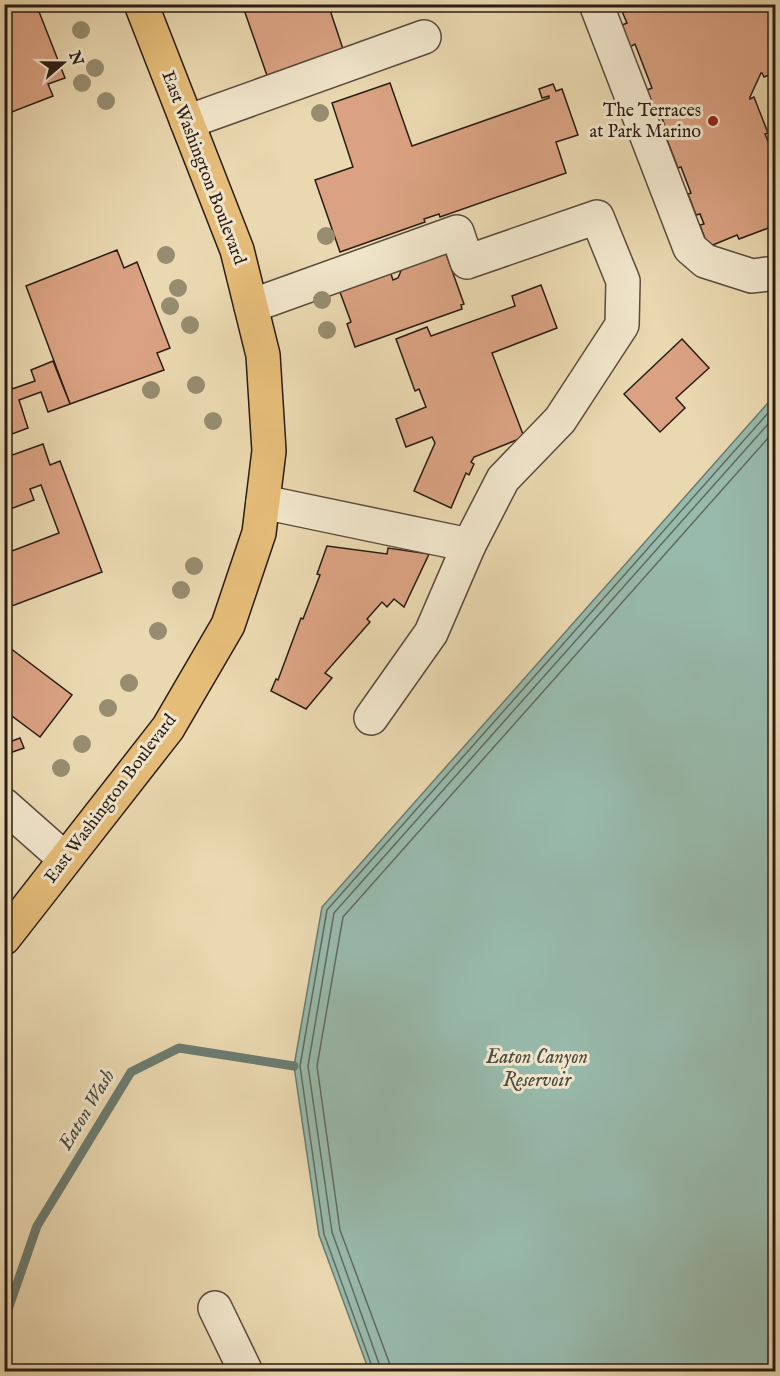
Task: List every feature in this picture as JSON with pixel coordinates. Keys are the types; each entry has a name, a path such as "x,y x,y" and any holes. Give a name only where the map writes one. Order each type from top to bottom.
{"main road":[{"name":"East Washington Boulevard","path":"4,938 168,728 228,625 259,533 268,451 263,355 237,250 141,4"}],"lane":[{"path":"596,4 690,248 705,261 752,276 776,273"},
{"path":"187,122 424,37"},
{"path":"251,306 457,232 467,262 597,217 623,280 622,325 560,420 503,479 469,544 431,633 371,718"},
{"path":"263,502 469,544"},
{"path":"4,805 65,860"},
{"path":"215,1308 246,1371"}],"water":[{"name":"Eaton Canyon Reservoir","path":"775,395 775,1371 369,1371 319,1235 294,1066 322,907"}],"building":[{"path":"4,4 36,4 65,78 48,84 53,96 4,115"},
{"path":"242,4 328,4 346,58 270,84"},
{"name":"The Terraces at Park Marino","path":"615,4 776,4 776,72 764,77 761,73 750,97 750,99 754,97 768,133 765,134 776,160 776,221 769,223 771,227 739,239 737,235 708,247 700,225 704,224 700,214 696,215 681,167 678,168 664,132 667,131 659,111 655,112 647,90 652,88 635,44 630,47 622,25 627,23 621,9 617,10"},
{"path":"390,83 412,146 549,98 549,96 542,98 539,89 553,84 556,91 562,89 578,135 556,142 566,173 440,217 439,214 424,219 425,222 340,252 315,180 353,167 332,103"},
{"path":"117,250 124,268 137,262 170,348 157,353 164,370 70,404 26,286"},
{"path":"445,251 464,304 461,305 462,309 355,347 347,324 351,322 337,284 388,265 393,280 398,278 403,266"},
{"path":"541,285 557,328 492,353 524,437 474,457 471,462 474,464 469,475 466,473 451,508 414,491 435,443 432,437 406,447 396,419 426,407 419,389 415,391 396,339 427,327 431,336 515,306 512,296"},
{"path":"682,339 709,368 676,398 685,408 660,432 624,394"},
{"path":"53,361 70,404 48,412 41,392 19,400 28,428 4,437 4,369 12,389 35,381 31,370"},
{"path":"43,444 50,465 60,461 102,572 4,609 4,554 59,533 41,485 30,489 34,500 5,511 4,509 4,458"},
{"path":"327,546 387,554 388,548 429,554 404,607 394,599 387,607 382,602 367,619 370,622 325,673 332,678 306,709 271,691 276,679 278,680 320,575 317,574"},
{"path":"10,648 72,695 40,737 4,710 4,655"},
{"path":"20,738 24,748 4,755 4,744"}],"waterway":[{"name":"Eaton Wash","path":"4,1321 37,1226 131,1072 179,1048 294,1066"}],"place":[{"name":"The Terraces at Park Marino","path":"713,121"}]}
